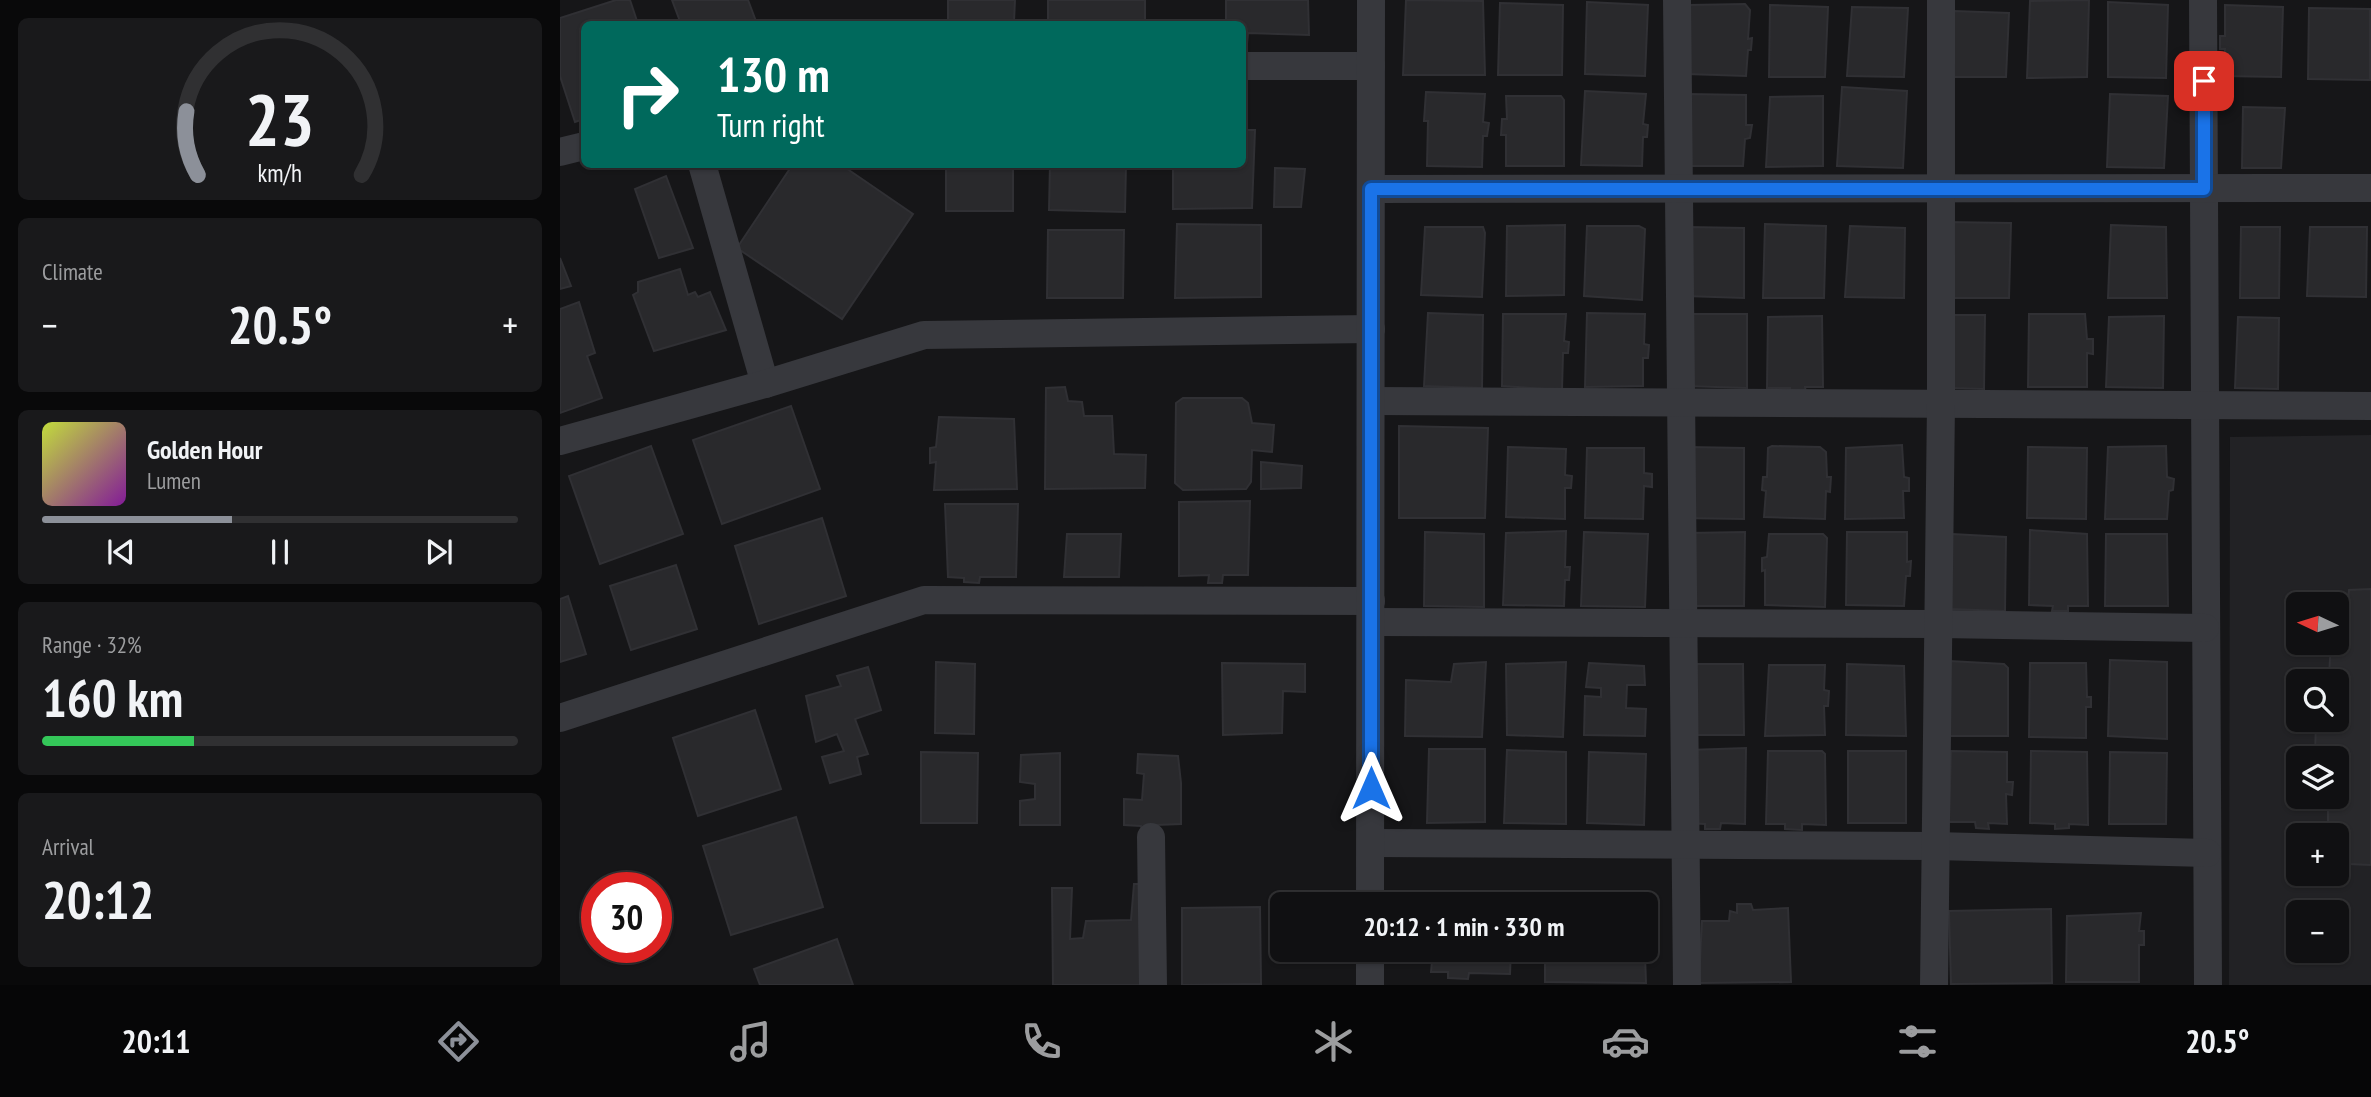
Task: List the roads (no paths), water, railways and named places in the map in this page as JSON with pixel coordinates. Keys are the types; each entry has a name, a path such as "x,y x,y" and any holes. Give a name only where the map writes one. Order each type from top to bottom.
{"street":[{"path":"1370,892 1371,0"},
{"path":"1677,0 1687,985"},
{"path":"1934,985 1941,403 1941,0"},
{"path":"2203,0 2208,985"},
{"path":"1246,66 1371,66"},
{"path":"560,152 581,147"},
{"path":"703,168 765,384"},
{"path":"1371,189 2371,188"},
{"path":"560,441 765,384 924,335 1371,329"},
{"path":"1371,401 2371,406"},
{"path":"560,718 924,600 1371,612 1683,624 2205,628"},
{"path":"1151,837 1153,985"},
{"path":"1371,843 1935,846 2207,853"},
{"path":"1370,962 1370,985"}]}
